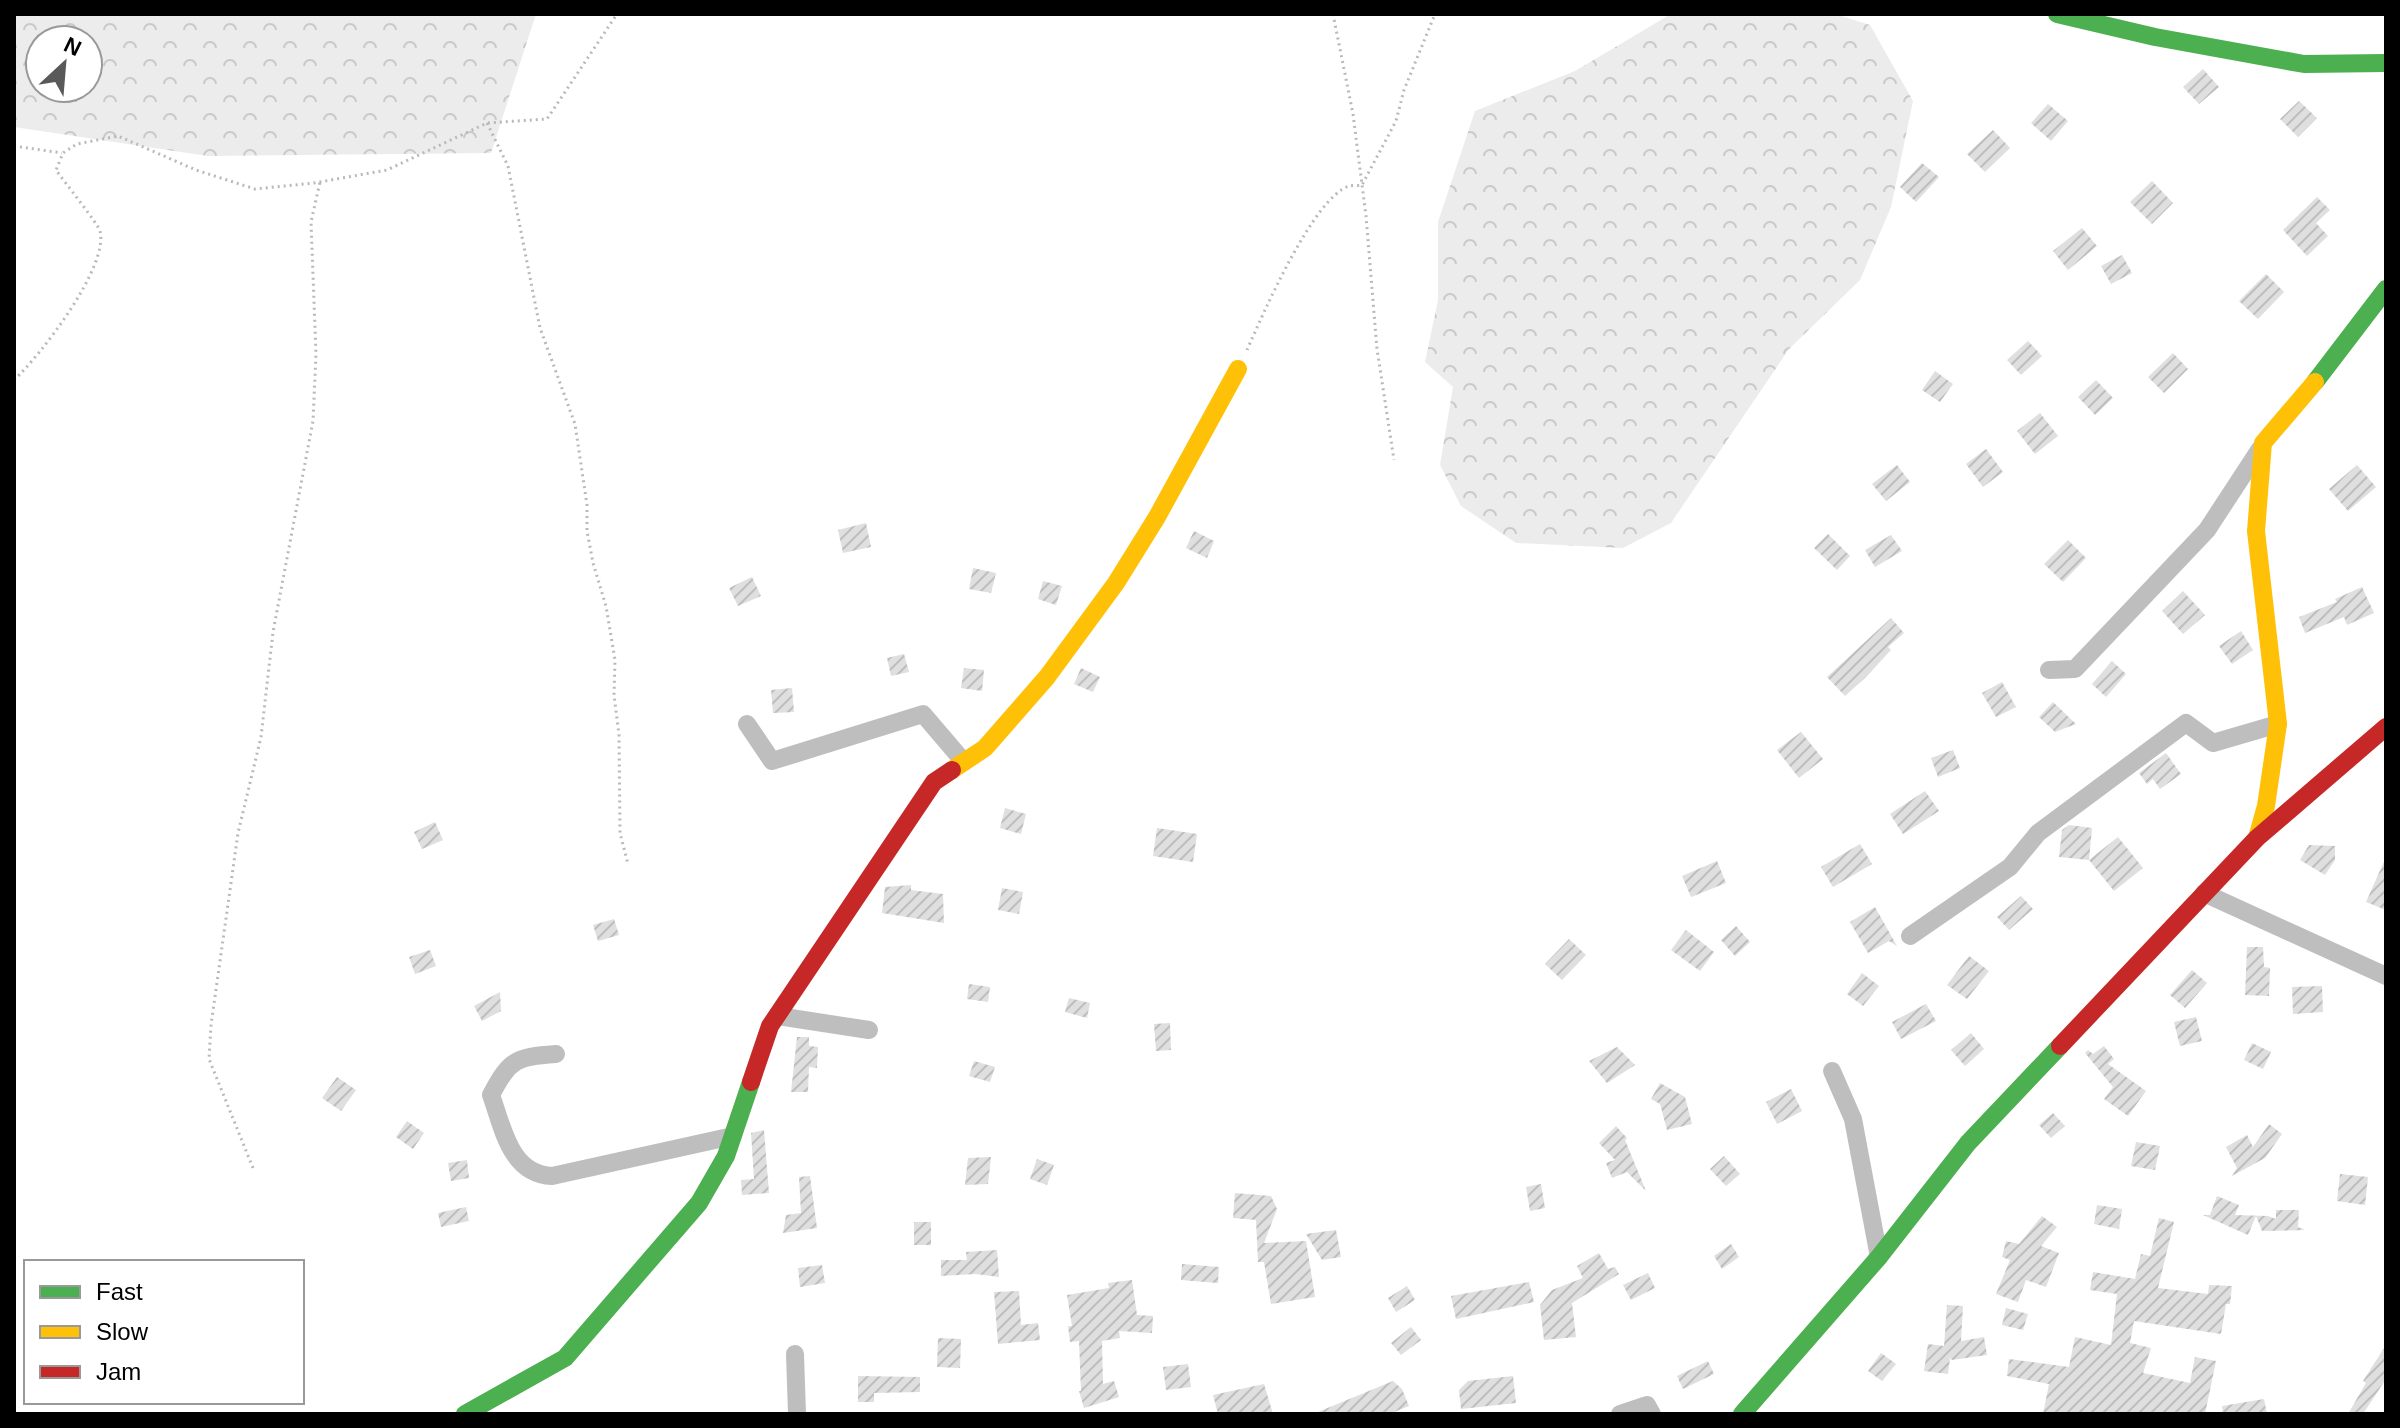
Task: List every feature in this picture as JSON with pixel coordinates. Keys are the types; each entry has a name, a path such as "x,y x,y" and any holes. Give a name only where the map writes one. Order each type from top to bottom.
{"street":[{"path":"2057,14 2155,37 2304,64 2386,63"},
{"path":"2049,670 2075,669 2207,530 2263,443 2330,365 2386,289"},
{"path":"465,1414 565,1358 699,1203 726,1156 770,1026 934,782 985,748 1047,677 1116,583 1157,517 1238,369"},
{"path":"2257,838 2266,806 2278,724 2256,531 2263,443"},
{"path":"747,724 772,761 923,714 964,762"},
{"path":"1910,936 2010,867 2038,833 2186,723 2213,743 2278,724"},
{"path":"1742,1414 1879,1257 1968,1143 2257,838 2386,727"},
{"path":"2204,893 2386,976"},
{"path":"778,1016 869,1030"},
{"path":"556,1054 525,1057 504,1070 491,1095 515,1158 539,1176 552,1176 733,1136"},
{"path":"1832,1071 1853,1119 1879,1257"},
{"path":"795,1354 797,1414"},
{"path":"1620,1414 1647,1405 1652,1414"}],"path":[{"path":"14,380 46,346 64,320 99,252 100,230 56,170 63,153 77,144 118,136 196,170 255,189 387,170 487,123 547,119 617,14"},
{"path":"1333,14 1353,114 1377,349 1394,460"},
{"path":"1362,185 1396,121 1404,90 1435,14"},
{"path":"487,123 508,166 540,328 575,424 587,505 587,531 606,606 615,660 620,833 628,864"},
{"path":"14,146 63,153"},
{"path":"253,1168 209,1059 211,1025 238,833 261,737 273,632 313,421 316,354 311,222 320,182"},
{"path":"1238,369 1268,304 1321,209 1348,186 1362,185"}],"green space":[{"path":"14,14 536,14 491,153 208,156 14,127"},
{"path":"1671,14 1835,14 1870,25 1913,101 1891,207 1860,280 1789,349 1671,523 1623,548 1516,543 1461,506 1440,465 1453,387 1425,362 1438,300 1438,222 1475,111 1575,71"}],"building":[{"path":"2203,69 2219,87 2199,104 2183,87"},
{"path":"2299,101 2317,118 2298,137 2280,119"},
{"path":"2048,104 2068,121 2051,141 2031,123"},
{"path":"1993,130 2010,148 1985,172 1967,154"},
{"path":"1922,163 1939,177 1916,202 1900,187"},
{"path":"2152,181 2173,203 2152,224 2130,202"},
{"path":"2317,197 2330,210 2316,223 2328,236 2307,256 2283,230"},
{"path":"2082,228 2097,246 2068,270 2053,251"},
{"path":"2122,255 2132,273 2111,284 2101,266"},
{"path":"2266,274 2284,292 2258,319 2239,301"},
{"path":"2028,341 2042,356 2021,375 2007,360"},
{"path":"2173,353 2188,369 2164,393 2148,377"},
{"path":"1935,371 1953,384 1940,402 1922,390"},
{"path":"2096,380 2113,398 2095,415 2078,397"},
{"path":"2040,413 2058,436 2035,454 2017,431"},
{"path":"1986,449 2003,472 1983,487 1966,464"},
{"path":"1897,465 1910,482 1886,501 1872,484"},
{"path":"2357,465 2376,487 2348,511 2329,489"},
{"path":"866,523 871,547 843,553 838,530"},
{"path":"1194,531 1214,541 1207,558 1186,548"},
{"path":"1828,534 1850,556 1837,570 1814,548"},
{"path":"1891,535 1902,551 1875,567 1865,550"},
{"path":"2068,540 2086,558 2063,582 2044,564"},
{"path":"973,568 996,573 991,593 969,589"},
{"path":"752,577 761,596 738,606 729,588"},
{"path":"1043,581 1062,586 1056,605 1038,599"},
{"path":"2362,587 2374,613 2347,625 2344,617 2305,633 2299,617 2337,602 2335,599"},
{"path":"2183,591 2205,615 2183,634 2162,611"},
{"path":"1891,618 1904,633 1845,696 1827,677"},
{"path":"2241,631 2253,650 2232,664 2219,646"},
{"path":"904,654 909,672 891,676 887,658"},
{"path":"2112,661 2126,674 2106,697 2092,684"},
{"path":"964,668 984,670 982,691 961,688"},
{"path":"1081,668 1100,677 1093,692 1074,684"},
{"path":"2002,682 2016,707 1996,717 1982,693"},
{"path":"792,688 794,712 773,713 771,690"},
{"path":"2053,702 2076,724 2055,732 2039,717"},
{"path":"1801,732 1823,759 1799,778 1777,750"},
{"path":"1953,750 1960,768 1938,777 1931,758"},
{"path":"2166,753 2181,774 2160,789 2153,779 2147,784 2139,773"},
{"path":"1925,791 1939,811 1903,834 1890,814"},
{"path":"1005,808 1026,814 1021,834 1000,828"},
{"path":"435,822 443,840 422,849 414,832"},
{"path":"2069,825 2092,828 2089,860 2059,857 2062,830"},
{"path":"1157,828 1197,834 1193,862 1153,856"},
{"path":"2118,837 2143,868 2114,891 2089,860"},
{"path":"1860,844 1872,864 1833,887 1821,867"},
{"path":"2309,845 2335,846 2335,860 2325,875 2300,860"},
{"path":"2386,857 2386,910 2366,902"},
{"path":"1717,861 1726,883 1691,897 1682,876"},
{"path":"911,885 911,890 943,894 944,923 882,913 885,887"},
{"path":"1002,888 1023,892 1019,914 998,910"},
{"path":"2021,896 2033,909 2009,930 1997,917"},
{"path":"1875,907 1897,946 1889,941 1868,953 1850,922"},
{"path":"614,919 619,935 598,941 593,925"},
{"path":"1736,926 1750,942 1735,956 1721,940"},
{"path":"1686,930 1714,952 1700,971 1671,950"},
{"path":"1569,939 1586,955 1562,980 1545,964"},
{"path":"2247,947 2263,947 2264,967 2270,968 2269,996 2245,995"},
{"path":"430,950 436,966 415,974 409,957"},
{"path":"1969,956 1989,971 1967,999 1947,985"},
{"path":"2192,970 2207,983 2185,1008 2170,995"},
{"path":"1862,973 1879,986 1863,1006 1847,994"},
{"path":"969,984 990,987 988,1002 967,999"},
{"path":"2322,986 2323,1012 2293,1014 2292,987"},
{"path":"500,992 501,1011 482,1021 474,1006"},
{"path":"1069,998 1090,1003 1087,1018 1065,1012"},
{"path":"1926,1004 1936,1021 1901,1039 1892,1022"},
{"path":"2196,1017 2202,1041 2180,1046 2174,1022"},
{"path":"1170,1023 1171,1050 1156,1051 1154,1024"},
{"path":"1971,1033 1984,1049 1965,1066 1951,1050"},
{"path":"797,1037 809,1037 809,1046 818,1047 817,1068 809,1067 808,1092 791,1092"},
{"path":"2252,1043 2271,1052 2263,1069 2244,1060"},
{"path":"2104,1046 2114,1059 2108,1064 2146,1091 2128,1116 2104,1099 2113,1087 2085,1053 2088,1050 2093,1054"},
{"path":"1617,1047 1635,1065 1607,1083 1589,1061"},
{"path":"974,1061 995,1067 990,1082 969,1076"},
{"path":"337,1077 356,1090 341,1111 322,1098"},
{"path":"1660,1083 1685,1097 1692,1124 1667,1130 1660,1104 1651,1099"},
{"path":"1791,1089 1802,1111 1777,1124 1766,1102"},
{"path":"2053,1113 2065,1126 2051,1138 2039,1125"},
{"path":"407,1121 424,1133 413,1149 396,1137"},
{"path":"2269,1124 2282,1134 2265,1158 2232,1176 2237,1168 2226,1147 2247,1135 2253,1147"},
{"path":"1616,1126 1627,1138 1625,1140 1646,1191 1627,1172 1612,1178 1606,1163 1615,1160 1599,1143"},
{"path":"764,1130 769,1193 742,1195 741,1180 754,1179 751,1133"},
{"path":"2136,1142 2160,1146 2155,1170 2131,1166"},
{"path":"1724,1156 1740,1174 1726,1186 1710,1169"},
{"path":"991,1157 988,1184 965,1185 968,1158"},
{"path":"1037,1159 1054,1165 1047,1185 1030,1179"},
{"path":"467,1160 469,1178 451,1181 448,1163"},
{"path":"2340,1174 2368,1177 2365,1205 2337,1201"},
{"path":"810,1176 817,1228 783,1233 786,1215 801,1213 799,1177"},
{"path":"1541,1184 1545,1208 1530,1211 1526,1187"},
{"path":"1235,1193 1271,1196 1277,1209 1264,1243 1306,1241 1315,1297 1271,1304 1264,1262 1258,1262 1256,1220 1233,1218"},
{"path":"2217,1196 2239,1205 2235,1215 2268,1216 2276,1219 2276,1210 2299,1210 2298,1227 2305,1230 2262,1231 2256,1216 2248,1235 2203,1215 2210,1215"},
{"path":"2097,1205 2122,1209 2119,1229 2094,1224"},
{"path":"466,1207 469,1221 441,1227 438,1213"},
{"path":"2042,1216 2057,1227 2041,1246 2059,1253 2046,1287 2026,1280 2018,1302 1996,1294 2010,1260 2002,1257 2006,1241 2019,1244"},
{"path":"2159,1218 2174,1222 2158,1288 2208,1294 2209,1285 2232,1286 2230,1304 2226,1304 2221,1334 2134,1321 2130,1343 2151,1348 2143,1373 2190,1383 2195,1357 2216,1361 2205,1414 2043,1414 2049,1384 2007,1376 2009,1359 2069,1367 2075,1337 2111,1345 2117,1294 2090,1290 2093,1272 2135,1279 2141,1254 2150,1256"},
{"path":"914,1222 931,1222 931,1245 914,1245"},
{"path":"1336,1230 1341,1257 1322,1260 1306,1234"},
{"path":"1731,1244 1739,1257 1722,1269 1714,1256"},
{"path":"997,1250 999,1277 976,1274 941,1276 941,1260 967,1260 966,1252"},
{"path":"1599,1253 1608,1269 1615,1267 1619,1274 1572,1303 1576,1337 1544,1340 1540,1305 1552,1290 1583,1278 1577,1266"},
{"path":"1182,1264 1219,1267 1218,1283 1181,1280"},
{"path":"822,1265 825,1283 800,1287 798,1268"},
{"path":"1648,1273 1655,1288 1631,1300 1623,1285"},
{"path":"1132,1280 1137,1315 1153,1316 1152,1333 1119,1331 1120,1338 1102,1341 1103,1384 1114,1381 1119,1397 1084,1408 1079,1391 1079,1341 1070,1342 1068,1326 1072,1326 1067,1295 1109,1288 1108,1283"},
{"path":"1529,1282 1534,1302 1456,1319 1451,1296"},
{"path":"1407,1286 1415,1300 1396,1312 1388,1298"},
{"path":"1019,1291 1021,1325 1038,1323 1040,1340 998,1344 994,1292"},
{"path":"1947,1305 1963,1306 1961,1341 1984,1337 1987,1355 1950,1358 1948,1374 1924,1371 1928,1344 1944,1346"},
{"path":"2006,1308 2028,1314 2023,1330 2002,1325"},
{"path":"1411,1327 1421,1340 1401,1355 1391,1343"},
{"path":"938,1338 961,1339 960,1368 937,1367"},
{"path":"2386,1345 2386,1379 2363,1414 2348,1414 2366,1383 2363,1381"},
{"path":"1881,1353 1896,1364 1882,1381 1868,1371"},
{"path":"1708,1361 1714,1374 1683,1389 1677,1376"},
{"path":"1188,1364 1191,1387 1166,1390 1163,1367"},
{"path":"858,1376 920,1377 920,1392 874,1393 874,1402 858,1402"},
{"path":"1513,1376 1516,1403 1461,1409 1459,1390 1468,1381"},
{"path":"1393,1381 1402,1389 1409,1406 1389,1414 1313,1414"},
{"path":"1264,1384 1273,1414 1218,1414 1213,1395"},
{"path":"2264,1399 2267,1414 2223,1414 2222,1406"}],"traffic: fast":[{"path":"2057,14 2155,37 2304,64 2386,63"},
{"path":"2315,382 2386,289"},
{"path":"1742,1414 1879,1257 1968,1143 2060,1046"},
{"path":"465,1414 565,1358 699,1203 726,1156 751,1082"}],"traffic: slow":[{"path":"952,770 985,748 1047,677 1116,583 1157,517 1238,369"},
{"path":"2257,838 2266,806 2278,724 2256,531 2263,443 2315,382"}],"traffic: jam":[{"path":"2060,1046 2257,838 2386,727"},
{"path":"751,1082 770,1026 934,782 952,770"}]}
